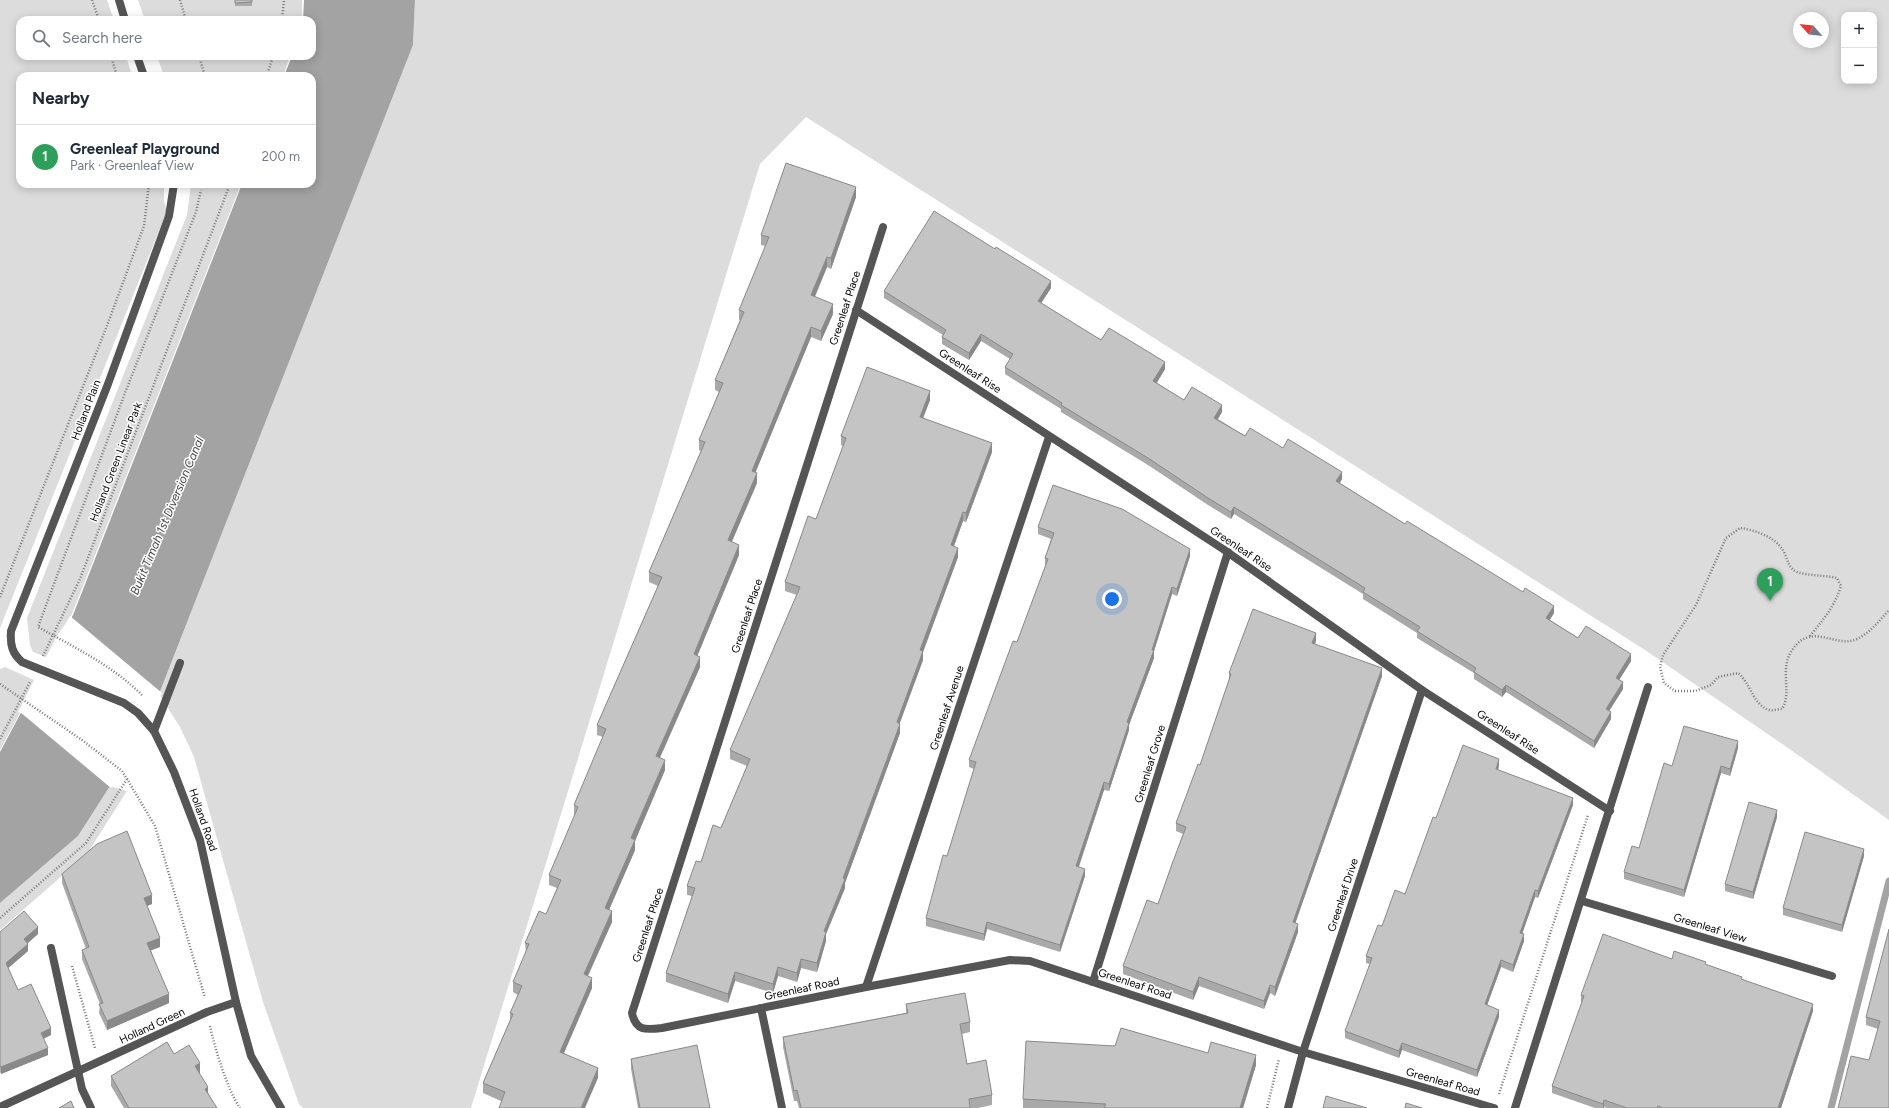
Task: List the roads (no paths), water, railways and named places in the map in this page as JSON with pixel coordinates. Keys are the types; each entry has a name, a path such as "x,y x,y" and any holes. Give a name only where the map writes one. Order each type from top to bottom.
{"street":[{"path":"119,0 124,16"},
{"path":"138,60 143,72"},
{"name":"Holland Plain","path":"10,642 11,632 108,384 169,216 173,188"},
{"name":"Greenleaf Place","path":"632,1013 883,227"},
{"name":"Greenleaf Rise","path":"856,310 1049,437 1228,552 1422,690 1610,811"},
{"name":"Greenleaf Avenue","path":"866,987 1049,437"},
{"name":"Greenleaf Grove","path":"1093,982 1228,552"},
{"name":"Holland Road","path":"10,642 13,654 22,662 124,703 147,722 154,731 174,772 200,840 236,1002 251,1056 282,1108"},
{"path":"154,731 180,663"},
{"path":"1515,1108 1582,901 1648,687"},
{"name":"Greenleaf Drive","path":"1288,1108 1303,1052 1422,690"},
{"name":"Greenleaf View","path":"1582,901 1832,976"},
{"path":"51,948 78,1073 82,1089 91,1108"},
{"name":"Greenleaf Road","path":"632,1013 633,1020 638,1027 648,1030 1010,960 1030,961 1303,1052 1494,1108"},
{"name":"Holland Green","path":"0,1108 208,1012 236,1002"},
{"name":"Greenleaf Road","path":"761,1008 782,1108"}],"water":[{"name":"Bukit Timah 1st Diversion Canal","path":"304,0 415,0 413,45 159,694 110,786 78,836 0,903 0,752 73,615 240,188 316,188 316,72 286,72 290,60 316,60 316,16 303,16"}],"waterway":[{"path":"1831,1108 1889,881"}],"place":[{"name":"Greenleaf Playground","path":"1770,601"}]}
